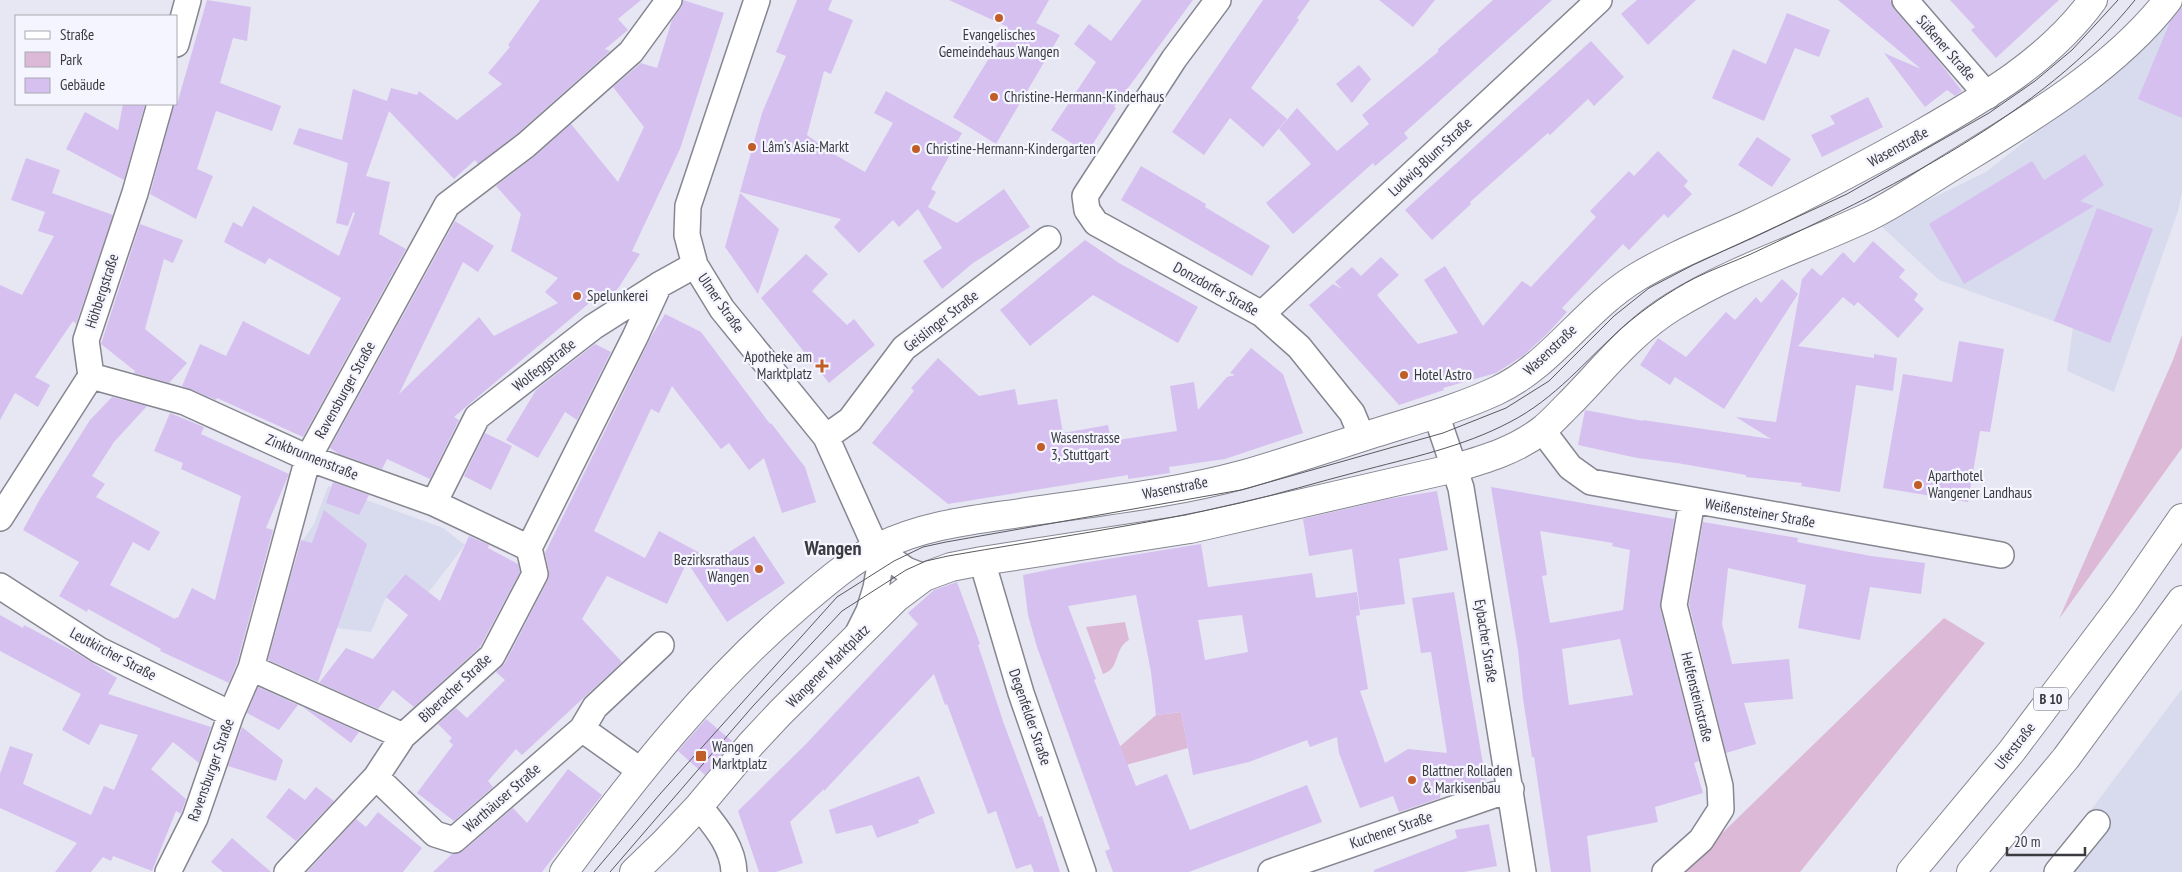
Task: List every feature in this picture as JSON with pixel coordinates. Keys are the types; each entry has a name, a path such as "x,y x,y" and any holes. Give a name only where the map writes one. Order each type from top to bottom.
{"main road":[{"name":"Wasenstraße","path":"876,548 915,532 952,523 1156,492 1242,474 1436,414 1494,392 1520,379 1539,364 1583,319 1635,278 1805,197 1988,96 2023,71 2055,43 2092,0"},
{"path":"982,561 1190,529 1455,468 1496,456 1542,430 1577,396 1614,355 1641,330 1674,306 1714,285 1870,216 2027,120 2106,62 2156,15 2168,0"},
{"name":"Uferstraße","path":"1911,872 2011,752 2124,602 2182,518"},
{"path":"564,872 641,771 735,665 774,627 826,583 876,548"},
{"name":"Wangener Marktplatz","path":"634,872 699,806 757,738 896,598 924,577 951,567 982,561"},
{"path":"1971,872 2066,758 2182,600"}],"street":[{"path":"178,37 188,0"},
{"name":"Ravensburger Straße","path":"168,872 195,818 231,714 251,668 308,458 447,205 526,145 631,52 669,0"},
{"name":"Ulmer Straße","path":"758,0 688,206 687,235 695,266 722,309 826,437 876,548 879,571 876,588 869,611 854,639"},
{"name":"Donzdorfer Straße","path":"1218,0 1174,59 1085,196 1087,210 1096,223 1262,314 1299,347 1352,413 1362,437"},
{"name":"Ludwig-Blum-Straße","path":"1262,314 1599,0"},
{"name":"Süßener Straße","path":"1905,0 1988,96"},
{"name":"Höhbergstraße","path":"91,376 86,340 135,193 160,105"},
{"name":"Geislinger Straße","path":"826,437 850,420 904,348 1048,238"},
{"name":"Wolfeggstraße","path":"434,503 477,417 593,327 659,285 695,266"},
{"path":"529,548 635,337 659,285"},
{"path":"0,518 91,376"},
{"name":"Zinkbrunnenstraße","path":"91,376 185,402 308,458 434,503 529,548"},
{"name":"Eybacher Straße","path":"1436,414 1461,488 1523,872"},
{"name":"Weißensteiner Straße","path":"1542,430 1570,466 1591,482 2001,555"},
{"name":"Helfensteinstraße","path":"1665,872 1701,840 1721,809 1720,786 1674,605 1692,501"},
{"name":"Biberacher Straße","path":"287,872 376,777 403,736 492,656 535,574 529,548"},
{"name":"Ulmer Straße","path":"876,548 906,570 924,577"},
{"name":"Degenfelder Straße","path":"982,561 1021,693 1083,872"},
{"name":"Leutkircher Straße","path":"0,586 99,650 231,714"},
{"name":"Warthäuser Straße","path":"376,777 435,834 454,840 582,729 595,707 661,645"},
{"path":"251,668 403,736"},
{"path":"582,729 641,771"},
{"name":"Kuchener Straße","path":"1271,872 1511,789"},
{"path":"699,806 720,832 734,861 734,872"},
{"path":"2057,872 2097,823"}],"shaded area":[{"path":"2179,0 2182,0 2182,192 2178,211 2114,392 2067,371 2073,328 1939,280 1879,224 1986,172 2128,60"},
{"path":"328,486 443,528 465,545 428,593 404,574 386,597 371,632 337,628 279,608 303,540 314,524"},
{"path":"2182,689 2182,872 2044,872 2048,867"}],"green space":[{"path":"2182,335 2182,448 2059,619 2173,360"},
{"path":"1944,618 1985,643 1800,872 1682,872"},
{"path":"1125,622 1129,640 1121,648 1115,663 1109,671 1103,674 1086,627"},
{"path":"1181,712 1188,748 1086,776 1156,715"}],"building":[{"path":"207,0 251,7 247,41 233,38 220,83 281,106 272,131 216,111 197,169 213,176 196,219 150,194 174,105 178,105"},
{"path":"540,0 641,0 618,19 628,30 605,49 610,51 517,134 478,164 475,160 454,179 389,111 366,176 390,182 379,234 406,249 303,437 217,398 216,400 182,386 200,344 226,356 243,321 309,355 341,298 269,258 265,264 224,242 233,222 242,227 253,206 339,256 355,213 353,212 348,226 336,223 348,163 293,144 299,128 342,140 353,89 387,101 391,88 417,95 419,91 457,120 502,84 488,73 510,47 508,45"},
{"path":"683,0 724,13 680,149 632,251 640,254 619,287 608,300 600,294 454,417 459,420 430,479 387,459 382,469 339,454 330,448 455,221 494,246 478,272 463,262 399,394 479,317 494,336 558,303 545,292 558,278 511,251 521,214 496,186 535,156 571,124 618,182 644,127 613,87 641,63 657,68 672,20 681,8"},
{"path":"797,0 832,0 828,10 853,20 831,74 824,71 807,135 830,152 865,172 893,123 874,113 886,91 962,133 931,189 936,192 928,207 957,223 1004,189 1030,227 973,263 942,289 923,261 942,248 918,209 899,227 893,220 859,253 834,227 841,219 740,192 762,113 786,56 776,52"},
{"name":"Christine-Hermann-Kinderhaus","path":"949,0 1049,0 1036,23 1060,35 996,144 953,117 1008,27"},
{"path":"1142,0 1193,0 1114,107 1116,108 1087,153 1051,130 1096,62 1074,44 1089,24 1111,41"},
{"path":"1263,0 1310,0 1297,18 1299,20 1251,88 1287,119 1263,147 1230,118 1204,155 1172,132"},
{"path":"1379,0 1435,0 1413,27"},
{"path":"1493,0 1552,0 1404,133 1408,138 1375,166 1373,163 1293,234 1266,203 1311,164 1279,129 1297,108 1337,151 1369,124 1362,115 1438,52 1438,49"},
{"path":"1637,0 1696,0 1648,45 1621,14"},
{"path":"1838,0 1890,0 1894,9 1962,91 1955,96 1947,90 1925,107 1884,53 1921,69"},
{"path":"1950,0 2059,0 1996,58 1971,30 1975,27"},
{"path":"2182,6 2182,118 2138,99 2170,22"},
{"path":"1787,13 1830,30 1819,57 1795,48 1764,121 1712,98 1733,49 1766,64"},
{"path":"1591,41 1624,77 1594,106 1588,99 1550,135 1548,133 1470,202 1471,204 1432,240 1405,210"},
{"path":"1359,65 1371,79 1352,103 1336,84"},
{"path":"1868,97 1883,127 1822,157 1811,135 1835,124 1830,116"},
{"path":"123,105 145,105 124,180 66,149 85,112 118,130"},
{"path":"1757,137 1791,159 1772,187 1738,165"},
{"path":"1658,151 1688,181 1684,186 1692,194 1668,218 1664,214 1629,250 1623,244 1562,308 1567,312 1548,333 1524,355 1496,373 1443,388 1444,390 1399,405 1309,305 1333,284 1342,289 1335,282 1352,267 1361,276 1381,257 1399,275 1377,295 1418,344 1458,333 1424,280 1445,266 1483,326 1522,281 1531,287 1596,217 1590,211 1629,171 1634,176"},
{"path":"2085,154 2104,185 2080,201 2094,206 1964,284 1929,224 2032,161 2044,180"},
{"path":"26,158 60,170 52,193 113,215 76,324 73,321 35,377 50,385 38,407 15,393 0,420 0,285 22,295 54,236 38,231 45,212 11,200"},
{"path":"1141,166 1206,204 1205,207 1270,246 1252,276 1121,200"},
{"path":"740,193 779,229 758,294 725,247"},
{"path":"2097,208 2153,229 2110,343 2054,321"},
{"path":"140,224 183,240 173,263 164,259 145,329 187,363 169,383 134,373 135,371 101,344"},
{"path":"1085,240 1119,263 1198,307 1178,343 1093,295 1030,346 1000,310"},
{"path":"1873,241 1905,270 1899,277 1918,294 1914,300 1924,309 1898,338 1858,302 1854,306 1843,297 1798,346 1874,358 1874,354 1897,358 1893,391 1856,385 1840,492 1801,486 1802,483 1746,477 1746,475 1637,458 1578,445 1585,410 1643,421 1771,439 1736,417 1776,422 1802,279 1812,268 1821,276 1843,252 1854,263"},
{"path":"806,254 828,274 812,291 847,325 854,319 875,345 829,383 761,298"},
{"path":"1782,279 1798,294 1724,409 1675,377 1670,385 1640,365 1658,338 1686,357 1726,312 1735,320 1756,297 1761,303"},
{"path":"665,314 701,332 805,467 816,502 782,513 764,458 749,470 729,443 721,449 672,386 659,413 651,409 594,531 645,558 659,531 713,560 727,551 728,553 754,536 785,583 727,622 687,562 667,604 607,576 582,619 622,662 522,755 516,749 488,781 493,787 454,821 417,793 453,745 449,741 452,738 438,724 456,708 467,718 505,680 496,672 505,663 548,580 549,571 545,553 651,337"},
{"path":"1959,341 2004,349 1990,432 1980,431 1968,502 1883,488 1903,374 1952,382"},
{"path":"595,344 611,352 577,420 565,412 538,458 506,440 536,390"},
{"path":"1251,348 1283,374 1303,433 1225,459 1169,467 1170,473 1128,479 1128,475 948,504 872,443 914,391 911,388 938,358 979,396 1015,389 1018,405 1057,399 1063,433 1108,425 1111,441 1177,431 1170,386 1194,382 1198,410 1227,377 1235,375 1230,373"},
{"path":"112,397 147,406 114,442 92,476 105,484 96,497 160,532 149,551 133,542 110,585 175,619 176,617 178,618 192,588 215,600 241,496 181,469 183,463 154,451 170,413 204,427 201,434 289,474 266,528 273,530 237,663 229,683 160,651 161,649 88,609 87,612 59,596 79,562 23,530 40,499 90,420"},
{"path":"485,433 512,446 491,490 464,476"},
{"path":"333,482 369,495 359,515 326,503"},
{"path":"1491,487 1674,519 1660,608 1699,761 1694,763 1703,793 1655,807 1658,822 1587,836 1591,872 1551,872 1534,757 1532,757 1523,699 1518,650","holes":["1540,531 1613,543 1612,546 1630,550 1623,610 1550,623 1542,576 1547,575","1620,639 1633,695 1569,705 1562,649"]},
{"path":"1437,491 1448,550 1399,559 1405,604 1360,610 1352,549 1309,556 1303,519 1388,499"},
{"path":"324,510 367,544 318,682 268,660 301,540 312,543"},
{"path":"1703,522 1798,538 1797,542 1871,556 1925,563 1921,594 1870,587 1860,640 1798,628 1806,585 1728,568 1722,624 1732,664 1789,659 1793,699 1744,703 1756,744 1726,753 1689,604"},
{"path":"469,536 489,545 488,548 518,564 520,572 480,647 414,707 393,690 378,709 319,683 346,648 373,659 408,615 386,597 405,574 440,601"},
{"path":"1201,544 1208,587 1312,573 1316,598 1357,592 1360,615 1356,616 1368,689 1360,691 1385,763 1408,749 1447,753 1431,652 1421,653 1412,598 1454,592 1486,782 1440,795 1440,798 1399,812 1393,796 1360,808 1339,753 1337,737 1310,747 1307,740 1249,762 1193,775 1181,712 1156,715 1151,672 1136,595 1068,606 1096,679 1094,680 1136,786 1167,774 1190,830 1307,785 1322,822 1189,872 1113,872 1105,851 1110,849 1037,647 1028,615 1023,575 1077,564","holes":["1242,615 1248,652 1205,660 1198,620"]},
{"path":"957,582 980,644 978,645 1004,724 1039,817 1042,816 1060,872 1034,872 1031,864 1016,869 996,811 988,814 934,674 824,791 824,789 790,822 803,863 776,872 759,872 738,811 807,743 918,624 908,613 934,590"},
{"path":"0,615 23,628 24,625 75,652 117,678 108,694 211,727 199,763 173,742 151,769 186,799 181,814 176,811 152,871 113,856 111,861 103,857 91,872 55,872 77,843 0,808 0,774 10,746 33,754 23,784 91,815 104,786 114,790 138,735 100,724 89,745 62,730 81,694 0,651"},
{"path":"258,687 298,705 279,730 247,713"},
{"path":"303,707 359,732 351,743"},
{"path":"706,719 733,742 705,775 678,751"},
{"path":"242,727 283,760 276,781 228,766"},
{"path":"568,769 602,795 542,872 433,872 452,854 463,851 513,808 527,823"},
{"path":"919,776 935,813 918,820 919,823 877,838 872,825 836,834 829,810"},
{"path":"316,787 334,801 296,841 266,817 289,788 305,800"},
{"path":"378,812 422,848 403,872 307,872 356,819 366,827"},
{"path":"1489,824 1497,866 1464,872 1374,872 1374,870 1457,838 1455,830"},
{"path":"232,838 271,872 223,872 211,862"}],"tram line":[{"path":"594,872 660,794 837,597 894,561 923,547 946,542 1241,490 1443,433 1506,408 1549,381 1614,316 1649,288 1693,265 1847,194 1989,113 2035,81 2072,50 2118,0"},
{"path":"610,872 753,706 842,611 906,570 926,561 948,556 1131,525 1240,503 1435,451 1492,431 1526,413 1556,391 1623,327 1676,288 1802,230 1907,177 2008,115 2054,80 2097,42 2135,0"}],"place":[{"name":"Evangelisches Gemeindehaus Wangen","path":"999,18"},
{"name":"Christine-Hermann-Kinderhaus","path":"994,97"},
{"name":"Lâm’s Asia-Markt","path":"752,147"},
{"name":"Christine-Hermann-Kindergarten","path":"916,149"},
{"name":"Spelunkerei","path":"577,296"},
{"name":"Apotheke am Marktplatz","path":"822,366"},
{"name":"Hotel Astro","path":"1404,375"},
{"name":"Wasenstrasse 3, Stuttgart","path":"1041,447"},
{"name":"Aparthotel Wangener Landhaus","path":"1918,485"},
{"name":"Bezirksrathaus Wangen","path":"759,569"},
{"name":"Wangen Marktplatz","path":"701,756"},
{"name":"Blattner Rolladen & Markisenbau","path":"1412,780"}],"district":[{"name":"Wangen","path":"833,548"}]}
